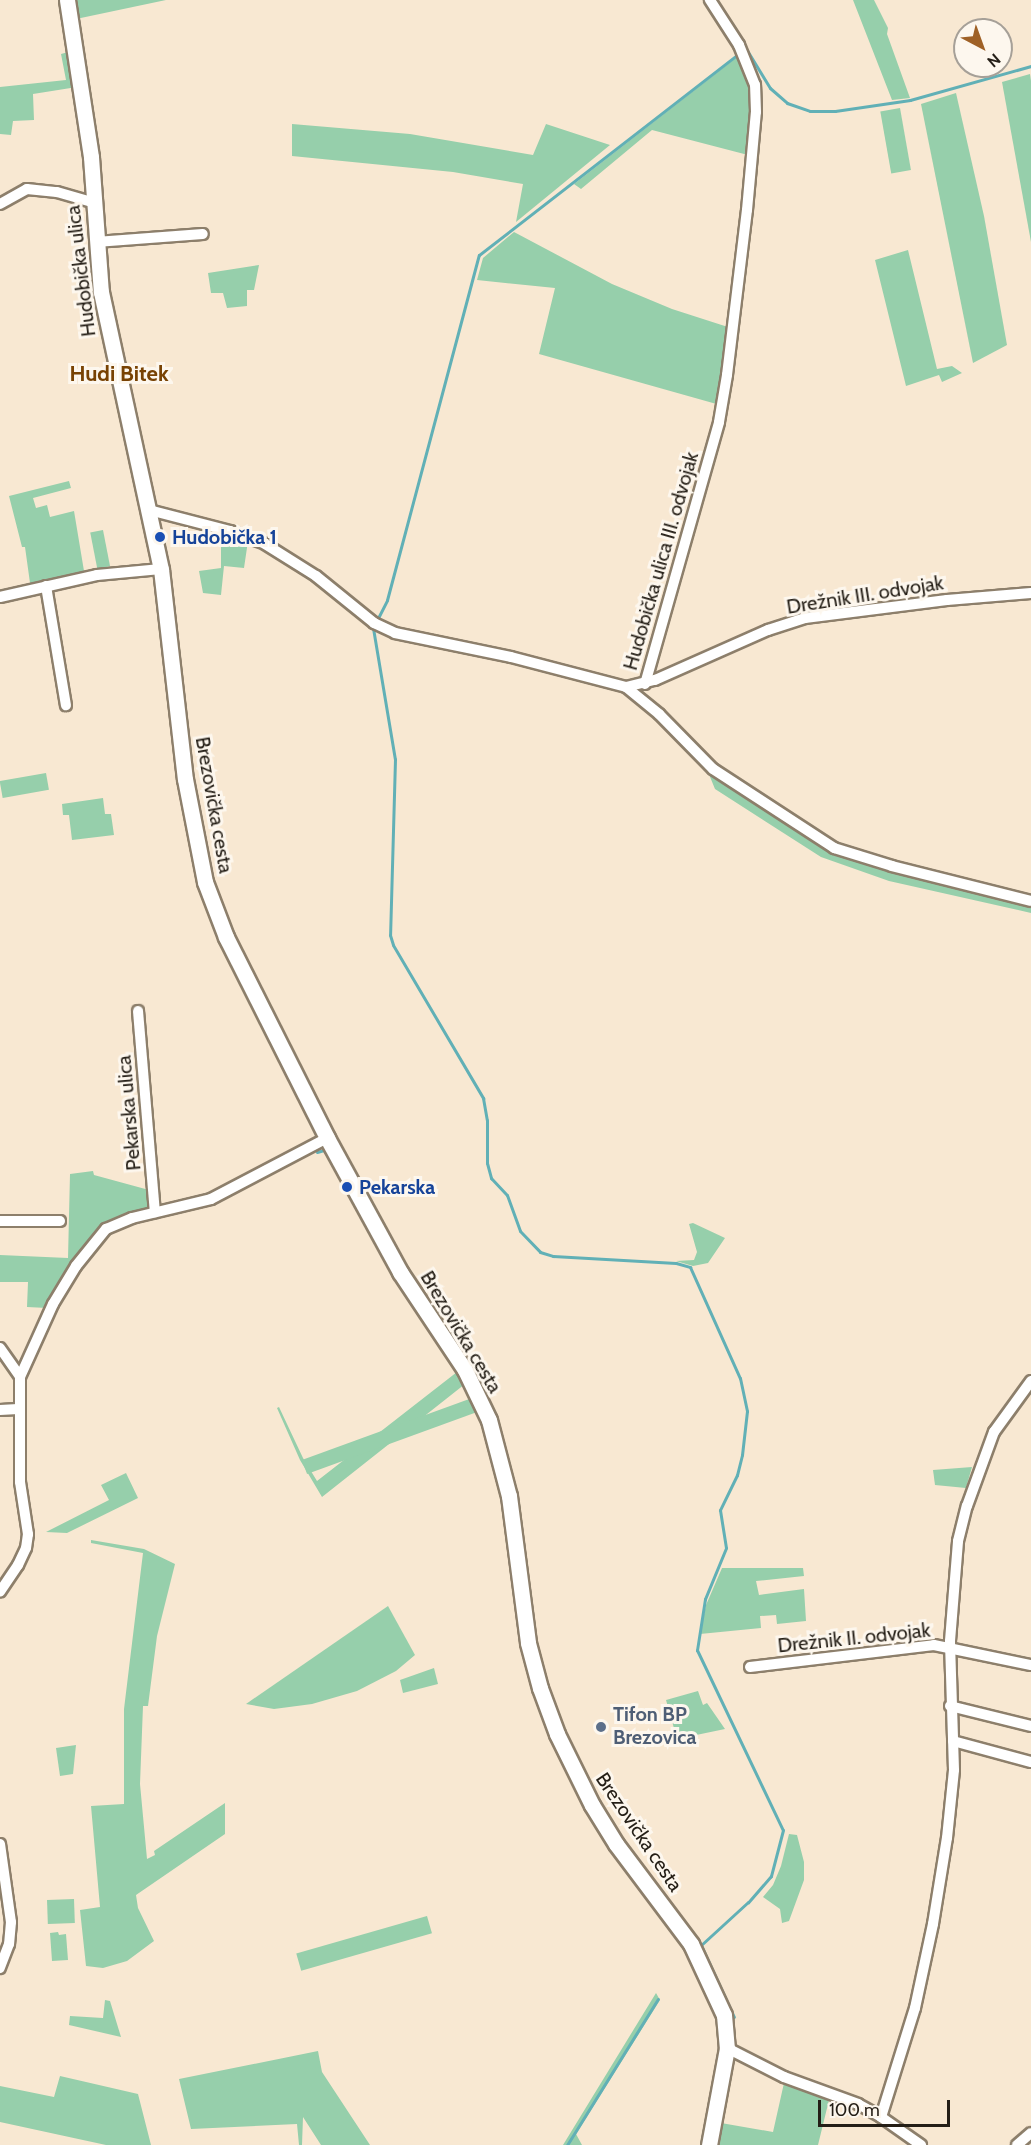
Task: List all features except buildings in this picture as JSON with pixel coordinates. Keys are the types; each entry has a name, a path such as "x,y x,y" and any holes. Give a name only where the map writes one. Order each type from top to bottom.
{"main road":[{"name":"Hudobička ulica","path":"67,0 86,111 96,242 105,320 161,569"},
{"name":"Brezovička cesta","path":"161,569 185,779 205,882 226,937 327,1138 400,1272 450,1346 478,1394 495,1438 503,1469 528,1643 548,1711 570,1764 592,1804 616,1844 699,1958 724,2015 727,2048 709,2145"}],"street":[{"name":"Hudobička ulica III. odvojak","path":"149,510 230,531 265,544 316,576 374,623 395,633 511,657 626,687 645,684 719,422 747,210 756,112 755,85 739,45 710,0"},
{"path":"0,204 27,189 57,192 93,202"},
{"path":"96,242 203,234"},
{"path":"0,597 97,575 161,569"},
{"path":"46,586 66,705"},
{"name":"Drežnik III. odvojak","path":"645,684 768,630 805,618 947,600 1031,593"},
{"path":"626,687 659,714 713,769 834,848 892,866 1031,901"},
{"name":"Pekarska ulica","path":"138,1011 155,1212"},
{"path":"0,1592 18,1565 28,1542 20,1482 18,1409 20,1377 53,1304 98,1236 113,1225 211,1198 327,1138"},
{"path":"0,1221 60,1221"},
{"path":"0,1348 20,1377"},
{"path":"881,2117 907,2039 933,1924 951,1801 953,1741 950,1706 954,1573 964,1515 994,1432 1031,1381"},
{"path":"0,1410 18,1409"},
{"name":"Drežnik II. odvojak","path":"750,1667 934,1645 1031,1665"},
{"path":"950,1706 1031,1726"},
{"path":"953,1741 1031,1762"},
{"path":"0,1844 9,1944 1,1966"},
{"path":"727,2048 776,2074 858,2104 921,2145"},
{"path":"1017,2145 1031,2133"}],"green space":[{"path":"73,0 166,0 76,19"},
{"path":"853,0 874,0 888,28 887,34 910,98 892,100"},
{"path":"72,51 77,87 33,94 34,120 13,121 11,135 0,134 0,87 66,80 61,54"},
{"path":"741,54 753,87 748,155 652,130 581,189 574,184"},
{"path":"1030,74 1031,81 1031,242 1002,82"},
{"path":"956,93 984,216 1007,345 973,363 921,104"},
{"path":"900,108 911,170 891,174 880,111"},
{"path":"292,124 410,134 533,155 546,124 610,145 516,222 523,184 453,172 292,156"},
{"path":"514,232 612,284 672,309 731,328 720,405 539,354 555,288 477,280 483,258"},
{"path":"908,250 937,369 952,366 962,373 942,382 939,375 906,386 875,260"},
{"path":"259,265 254,290 247,290 247,306 227,308 223,293 211,293 208,273"},
{"path":"69,481 71,488 33,498 36,508 47,505 50,517 74,511 84,571 30,583 25,547 22,547 9,496"},
{"path":"103,530 110,566 97,569 90,532"},
{"path":"221,532 248,541 244,568 224,566 221,595 203,593 199,571 221,568"},
{"path":"706,767 816,841 1031,904 1031,913 889,881 821,857 715,789"},
{"path":"46,773 49,790 3,798 0,781"},
{"path":"103,798 105,814 111,814 114,835 72,840 69,815 63,815 62,804"},
{"path":"93,1171 94,1175 149,1190 150,1205 148,1209 104,1225 86,1244 47,1308 27,1307 28,1282 0,1282 0,1255 68,1258 70,1174"},
{"path":"693,1223 725,1238 708,1263 693,1266 676,1261 694,1260 697,1252 689,1224"},
{"path":"457,1372 465,1384 322,1497 300,1460 277,1408 279,1407 303,1458 317,1481"},
{"path":"472,1398 477,1412 307,1474 302,1460"},
{"path":"972,1467 966,1488 935,1485 933,1470"},
{"path":"126,1473 138,1498 67,1533 46,1532 109,1500 101,1485"},
{"path":"91,1540 144,1549 175,1564 157,1636 148,1706 143,1706 140,1784 147,1859 155,1855 154,1851 225,1803 225,1834 136,1895 138,1908 154,1941 127,1961 103,1968 86,1966 80,1910 100,1907 91,1806 124,1804 124,1709 143,1553 91,1543"},
{"path":"722,1568 803,1568 804,1576 756,1581 759,1595 804,1589 806,1621 777,1624 776,1615 760,1616 761,1628 700,1634 706,1605"},
{"path":"388,1606 415,1655 396,1671 357,1691 312,1704 274,1709 246,1704"},
{"path":"434,1668 438,1684 403,1693 400,1680"},
{"path":"698,1691 703,1705 707,1703 725,1729 677,1739 666,1700"},
{"path":"76,1745 73,1774 60,1776 56,1748"},
{"path":"789,1834 797,1835 804,1862 804,1880 789,1921 782,1923 780,1909 763,1897 773,1885 781,1866"},
{"path":"74,1899 75,1923 48,1924 47,1900"},
{"path":"427,1916 432,1933 301,1971 296,1953"},
{"path":"58,1932 59,1935 66,1934 68,1960 52,1961 50,1933"},
{"path":"656,1993 660,2000 576,2134 582,2145 563,2145"},
{"path":"105,2000 110,2001 121,2037 69,2025 70,2016 103,2018"},
{"path":"318,2051 322,2072 370,2145 321,2145 303,2117 302,2145 299,2145 297,2124 191,2129 179,2079"},
{"path":"60,2076 138,2094 151,2145 106,2145 0,2122 0,2086 54,2097"},
{"path":"784,2083 829,2100 818,2145 717,2145 721,2123 773,2132"}],"waterway":[{"path":"728,18 736,30"},
{"path":"745,47 770,88 787,103 810,111 835,111 910,100 1031,66"},
{"path":"377,620 387,600 479,255 739,53"},
{"path":"373,628 395,759 390,935 393,945 483,1098 487,1120 487,1163 491,1178 507,1195 520,1231 540,1252 553,1256 676,1263 690,1267 740,1378 747,1411 742,1455 737,1475 720,1510 726,1548 705,1599 697,1650 783,1830 771,1876 748,1902 701,1945 734,2017"},
{"path":"317,1152 324,1150 352,1198"},
{"path":"567,2145 658,1999"}],"place":[{"name":"Hudobička 1","path":"160,537"},
{"name":"Pekarska","path":"347,1187"},
{"name":"Tifon BP Brezovica","path":"601,1727"}],"district":[{"name":"Hudi Bitek","path":"119,374"}]}
